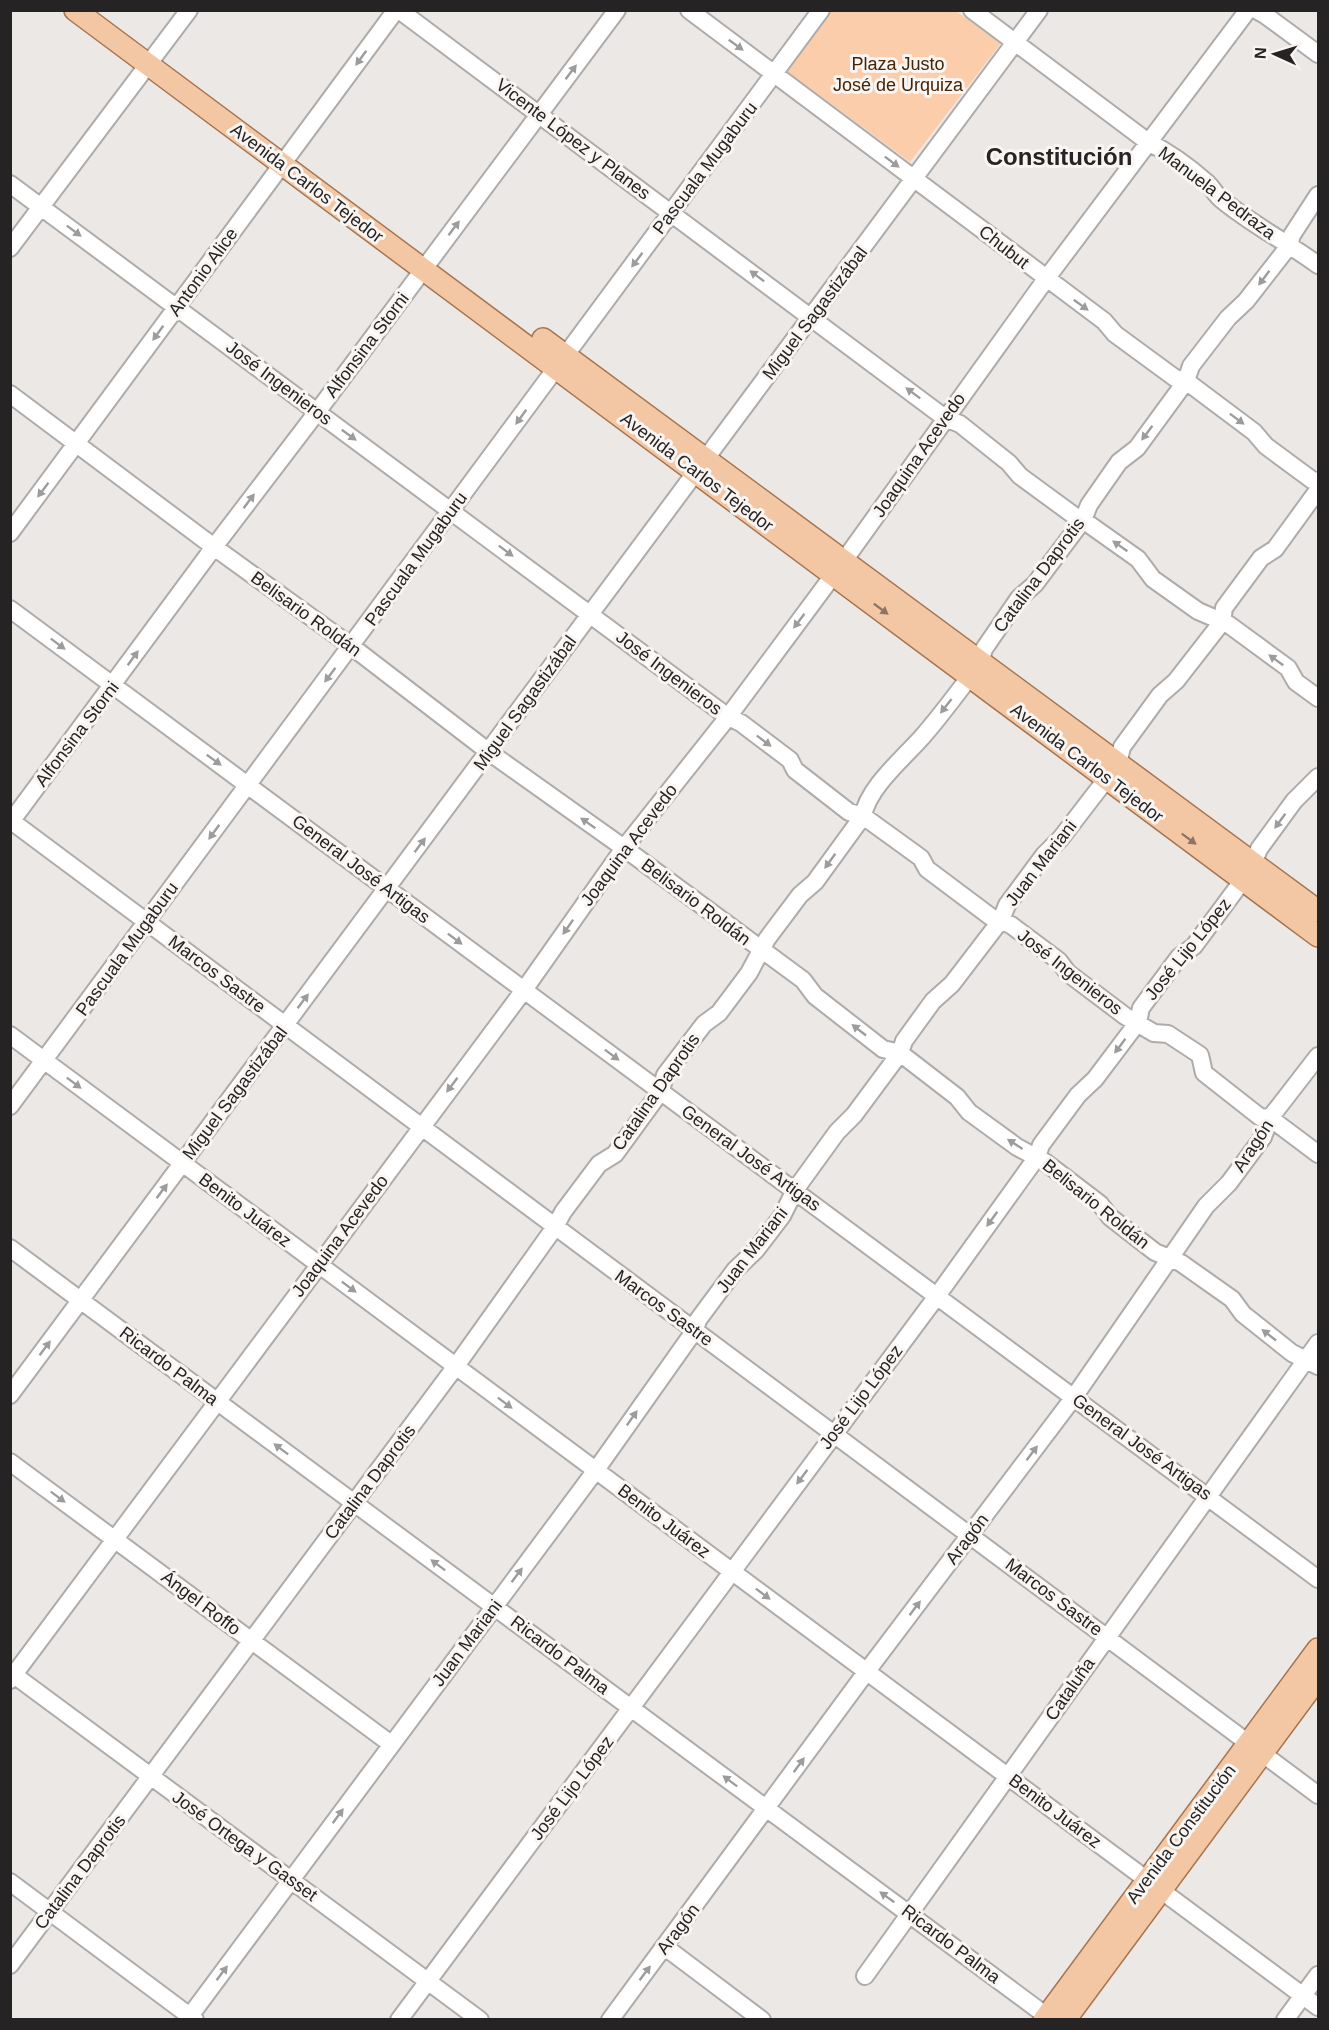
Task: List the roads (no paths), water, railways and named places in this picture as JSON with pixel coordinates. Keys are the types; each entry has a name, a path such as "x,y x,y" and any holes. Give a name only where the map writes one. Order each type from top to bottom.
{"main road":[{"name":"Avenida Carlos Tejedor","path":"75,10 152,59 1248,872 1318,936"},
{"name":"Avenida Carlos Tejedor","path":"99,10 152,59"},
{"name":"Avenida Carlos Tejedor","path":"1248,872 1318,912"},
{"name":"Avenida Constitución","path":"1052,2019 1256,1748 1318,1649"},
{"name":"Avenida Constitución","path":"1256,1748 1318,1678"}],"street":[{"path":"10,248 189,10"},
{"name":"Vicente López y Planes","path":"398,10 945,418 960,424 1009,463 1020,476 1138,559 1152,579 1198,611 1222,622 1288,668 1296,682 1318,698"},
{"name":"Antonio Alice","path":"10,533 398,10"},
{"name":"Alfonsina Storni","path":"11,822 213,547 317,412 617,10"},
{"name":"Chubut","path":"689,10 1104,321 1115,334 1175,378 1186,381 1254,432 1266,446 1312,480 1318,481"},
{"name":"Pascuala Mugaburu","path":"10,1107 821,10"},
{"name":"Manuela Pedraza","path":"972,10 1148,142 1160,148 1207,183 1220,198 1318,265"},
{"name":"Miguel Sagastizábal","path":"10,1395 1039,10"},
{"name":"Joaquina Acevedo","path":"12,1676 524,990 624,848 728,717 839,568 1046,279 1248,10"},
{"path":"1256,10 1318,54"},
{"name":"José Ingenieros","path":"10,184 728,717 741,723 790,760 795,770 849,812 863,816 921,858 927,869 991,917 1001,920 1059,961 1068,973 1125,1016 1154,1033 1168,1034 1200,1055 1204,1073 1260,1117 1270,1118 1318,1154"},
{"name":"Catalina Daprotis","path":"10,1965 456,1366 555,1227 563,1212 599,1164 615,1154 661,1091 665,1075 704,1024 719,1013 748,973 760,950 800,895 814,882 863,816 865,805 899,759 922,737 975,669 984,649 1019,598 1035,584 1083,520 1089,505 1119,462 1137,448 1186,381 1191,366 1221,326 1246,301 1289,246 1292,235 1318,195"},
{"name":"Belisario Roldán","path":"10,394 213,547 351,646 489,752 803,980 815,996 883,1049 900,1053 957,1097 969,1112 1017,1147 1037,1157 1100,1204 1110,1217 1155,1252 1171,1257 1232,1299 1243,1314 1292,1353 1312,1363"},
{"name":"Juan Mariani","path":"191,2018 391,1744 596,1470 695,1330 698,1320 735,1270 756,1250 782,1216 795,1190 837,1132 854,1115 900,1053 904,1041 927,1009 952,984 1001,920 1006,905 1112,771 1122,747 1160,694 1176,681 1222,622 1224,608 1261,558 1275,549 1318,490"},
{"name":"General José Artigas","path":"10,609 1318,1578"},
{"name":"José Lijo López","path":"399,2019 937,1296 1037,1157 1041,1145 1078,1095 1095,1079 1138,1022 1141,1008 1172,965 1194,946 1248,872 1259,849 1294,801 1318,777"},
{"name":"Marcos Sastre","path":"11,822 422,1125 555,1227 835,1433 1318,1795"},
{"name":"Benito Juárez","path":"10,1035 1318,2007"},
{"name":"Aragón","path":"610,2019 867,1671 1074,1397 1206,1206 1228,1183 1263,1137 1270,1118 1318,1056"},
{"name":"Ricardo Palma","path":"10,1248 1052,2019"},
{"name":"Cataluña","path":"865,1976 1208,1496 1312,1363 1318,1343"},
{"name":"Ángel Roffo","path":"10,1462 391,1744"},
{"name":"José Ortega y Gasset","path":"12,1676 480,2019"},
{"path":"10,1882 191,2018"},
{"path":"665,1947 762,2019"},
{"path":"1285,2019 1318,1975"}],"district":[{"name":"Constitución","path":"1059,157"}],"park label":[{"name":"Plaza Justo José de Urquiza","path":"898,74"}]}
